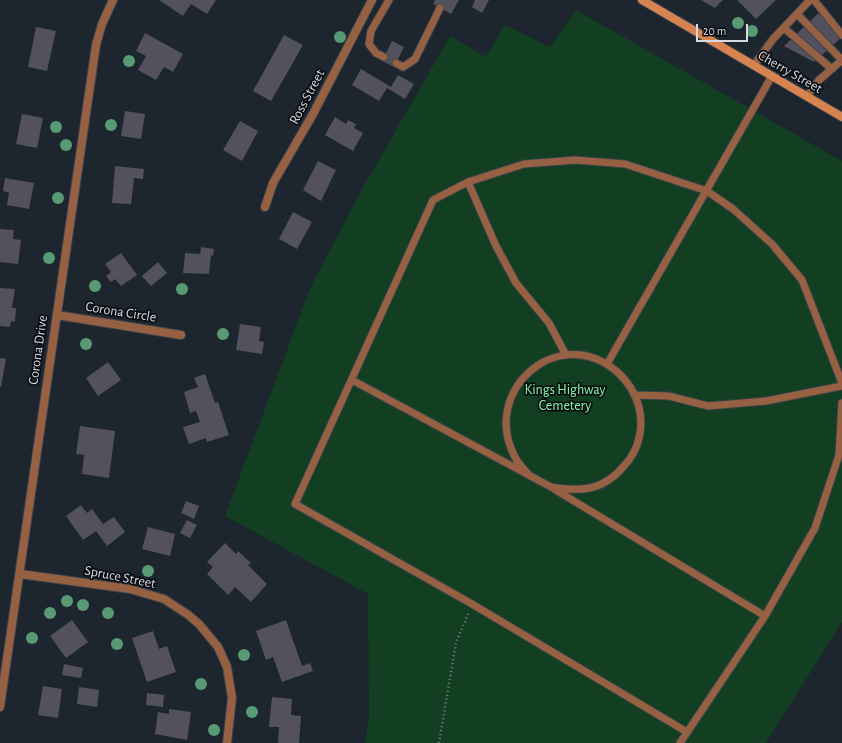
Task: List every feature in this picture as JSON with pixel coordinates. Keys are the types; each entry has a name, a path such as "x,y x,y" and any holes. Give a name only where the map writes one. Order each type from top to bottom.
{"main road":[{"name":"Cherry Street","path":"642,0 842,118"}],"street":[{"name":"Corona Drive","path":"0,707 96,45 102,24 113,0"},
{"name":"Ross Street","path":"265,207 273,183 313,114 372,0"},
{"name":"Corona Circle","path":"57,315 181,335"},
{"name":"Spruce Street","path":"20,574 136,590 164,599 187,614 199,624 218,647 227,667 232,698 227,743"}],"lane":[{"path":"384,57 376,54 369,44 371,31 389,0"},
{"path":"754,66 784,28 810,0"},
{"path":"814,0 842,35"},
{"path":"396,64 403,67 415,59 440,8"},
{"path":"797,14 842,60 819,80 807,96"},
{"path":"784,28 832,69"},
{"path":"607,364 772,76"},
{"path":"688,732 472,604 295,504 433,200 468,182 524,164 575,160 625,164 707,191 733,209 772,244 802,280 842,382"},
{"path":"468,182 496,246 516,283 549,323 566,355"},
{"path":"530,476 515,458 506,436 506,413 513,391 527,372 545,360 566,355 587,356 607,364 624,377 636,395 641,416 640,438 632,458 616,475 596,487 574,491 551,487"},
{"path":"352,380 551,487 765,616"},
{"path":"636,395 669,396 708,406 766,401 842,386"},
{"path":"680,743 765,616 815,528 839,455 842,403"}],"path":[{"path":"439,743 456,643 472,604"}],"green space":[{"name":"Kings Highway Cemetery","path":"576,10 842,161 842,622 766,743 365,743 369,718 368,594 225,516 310,288 361,191 450,36 486,57 505,25 550,47"}],"building":[{"path":"159,0 216,0 207,14 191,4 183,16"},
{"path":"435,0 459,0 451,14 433,4"},
{"path":"475,0 489,0 482,13 472,7"},
{"path":"701,0 723,0 715,8"},
{"path":"737,0 776,0 756,19"},
{"path":"825,7 842,32 842,37 814,62 784,46"},
{"path":"36,27 56,31 47,71 28,67"},
{"path":"145,33 183,54 173,72 164,67 156,80 138,70 146,56 136,51"},
{"path":"284,35 303,45 271,101 253,91"},
{"path":"392,41 404,47 394,67 382,61"},
{"path":"361,69 391,87 398,75 414,84 405,99 387,88 379,101 352,85"},
{"path":"125,111 145,114 141,139 121,136"},
{"path":"22,114 43,118 37,148 16,144"},
{"path":"335,117 346,124 348,120 356,124 354,128 363,133 353,151 325,135"},
{"path":"240,121 258,131 242,161 223,150"},
{"path":"318,161 336,170 321,201 303,190"},
{"path":"115,166 144,169 143,179 134,178 131,204 112,203"},
{"path":"5,178 34,183 29,209 7,205 9,193 3,191"},
{"path":"293,212 312,222 297,249 279,239"},
{"path":"0,229 14,230 13,239 21,240 18,264 0,262"},
{"path":"201,247 214,249 213,256 211,255 209,274 183,273 185,253 200,254"},
{"path":"121,253 137,275 121,286 115,279 111,282 106,276 111,272 105,264"},
{"path":"158,262 167,273 151,286 142,276"},
{"path":"0,288 15,289 12,308 16,308 15,322 11,321 10,327 0,326"},
{"path":"240,324 261,327 259,341 264,342 262,354 236,350"},
{"path":"0,358 6,359 1,387 0,387"},
{"path":"108,362 121,380 98,396 86,378"},
{"path":"205,374 215,403 218,402 229,435 207,442 206,438 189,444 183,427 200,422 196,411 190,413 184,392 198,387 194,378"},
{"path":"80,426 115,431 109,478 82,474 84,455 76,454"},
{"path":"186,501 199,506 194,519 181,513"},
{"path":"81,505 87,513 92,509 103,524 114,517 125,532 107,546 96,531 83,540 66,516"},
{"path":"187,520 197,525 190,538 180,533"},
{"path":"148,527 175,534 170,556 142,549"},
{"path":"225,543 236,554 238,551 251,563 248,565 267,584 251,602 235,587 228,595 207,574 213,567 207,562"},
{"path":"72,620 88,642 66,658 50,636"},
{"path":"286,620 302,666 310,663 313,671 282,682 273,657 266,660 256,631"},
{"path":"153,631 159,649 167,646 176,672 147,682 132,638"},
{"path":"64,664 83,668 81,678 62,675"},
{"path":"43,686 62,689 58,718 38,715"},
{"path":"79,687 99,690 97,707 77,704"},
{"path":"147,693 164,695 163,707 146,705"},
{"path":"272,697 292,699 291,715 301,716 299,743 278,743 279,727 269,727"},
{"path":"169,709 191,712 187,740 155,734 158,712 169,714"}]}
